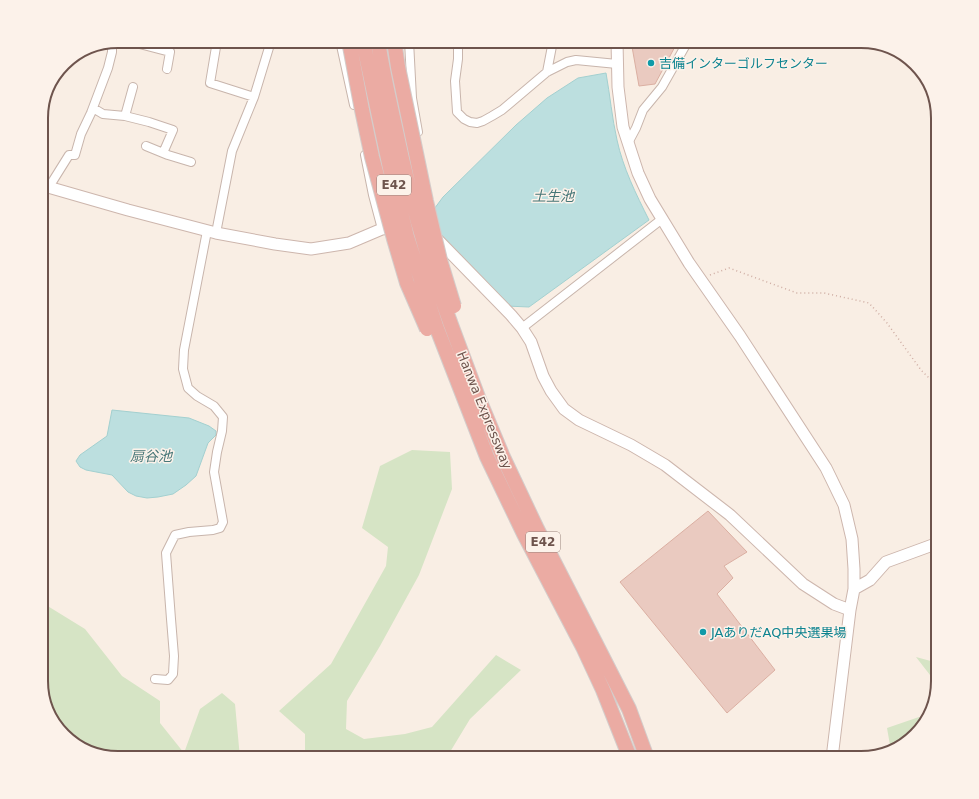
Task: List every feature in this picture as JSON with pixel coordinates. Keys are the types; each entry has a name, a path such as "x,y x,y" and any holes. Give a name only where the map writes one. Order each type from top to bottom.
{"highway":[{"path":"350,48 372,157 394,240 408,283 432,328"},
{"name":"Hanwa Expressway","path":"364,48 390,168 432,328 486,457 604,690 627,751"},
{"name":"E42","path":"379,48 400,152 415,213 427,252 454,320"},
{"path":"395,48 426,201 454,320"},
{"name":"Hanwa Expressway","path":"454,320 491,429 537,529 629,709 644,751"}],"street":[{"path":"155,48 170,52 167,69"},
{"path":"216,48 210,83 254,97"},
{"path":"155,679 168,680 173,674 174,656 166,553 175,535 213,530 220,528 223,522 214,472 222,431 223,417 214,406 197,396 188,388 183,369 184,350 232,151 254,97 269,48"},
{"path":"342,48 373,195 382,229"},
{"path":"373,195 425,172 412,98 409,48"},
{"path":"458,48 455,81 457,112 464,119 477,123 484,121 502,110 547,72 567,62 576,60 617,64"},
{"path":"547,72 552,48"},
{"path":"617,48 618,87 623,127 638,173 650,199 700,279 740,336 826,468 844,504 852,539 854,589 850,610 833,751"},
{"path":"628,143 643,110 662,87 684,48"},
{"path":"48,182 69,155 75,155 81,134 93,108 108,68 112,49"},
{"path":"125,116 133,87"},
{"path":"93,108 103,114 125,116 173,130 163,153"},
{"path":"146,146 192,162"},
{"path":"48,187 212,232 275,244 312,249 349,243 382,229 404,226 418,228 438,240 522,328 532,342 543,376 548,386 564,409 580,420 631,445 665,465 730,515 803,584 834,604 850,610"},
{"path":"522,328 662,219"},
{"path":"854,589 870,580 886,562 931,546"}],"path":[{"path":"700,279 729,268 797,292 824,292 869,303 888,323 921,370 931,380"}],"green space":[{"path":"412,450 450,452 452,489 419,575 380,646 347,701 346,729 364,739 405,734 432,727 496,655 521,670 470,719 451,751 305,751 305,734 279,711 331,664 386,566 388,547 362,528 380,466"},
{"path":"48,606 85,629 122,676 160,701 160,723 182,751 105,750 87,744 72,734 55,712 49,694"},
{"path":"916,657 931,661 931,676"},
{"path":"222,693 235,704 239,751 185,751 200,709"},
{"path":"921,718 914,727 896,742 890,745 887,728"}],"water":[{"name":"土生池","path":"606,73 617,140 623,161 630,181 649,220 529,307 506,306 426,220 443,197 516,125 547,98 578,78"},
{"name":"扇谷池","path":"112,410 189,418 209,426 216,431 216,435 208,443 196,476 186,485 173,494 147,498 136,496 128,492 112,475 86,470 80,467 76,461 80,455 107,436"}],"building":[{"name":"吉備インターゴルフセンター","path":"632,48 674,48 655,84 639,86"},
{"name":"JAありだAQ中央選果場","path":"708,511 747,552 724,566 733,578 717,594 775,670 727,713 620,582"}],"place":[{"name":"吉備インターゴルフセンター","path":"651,63"},
{"name":"JAありだAQ中央選果場","path":"703,632"}]}
